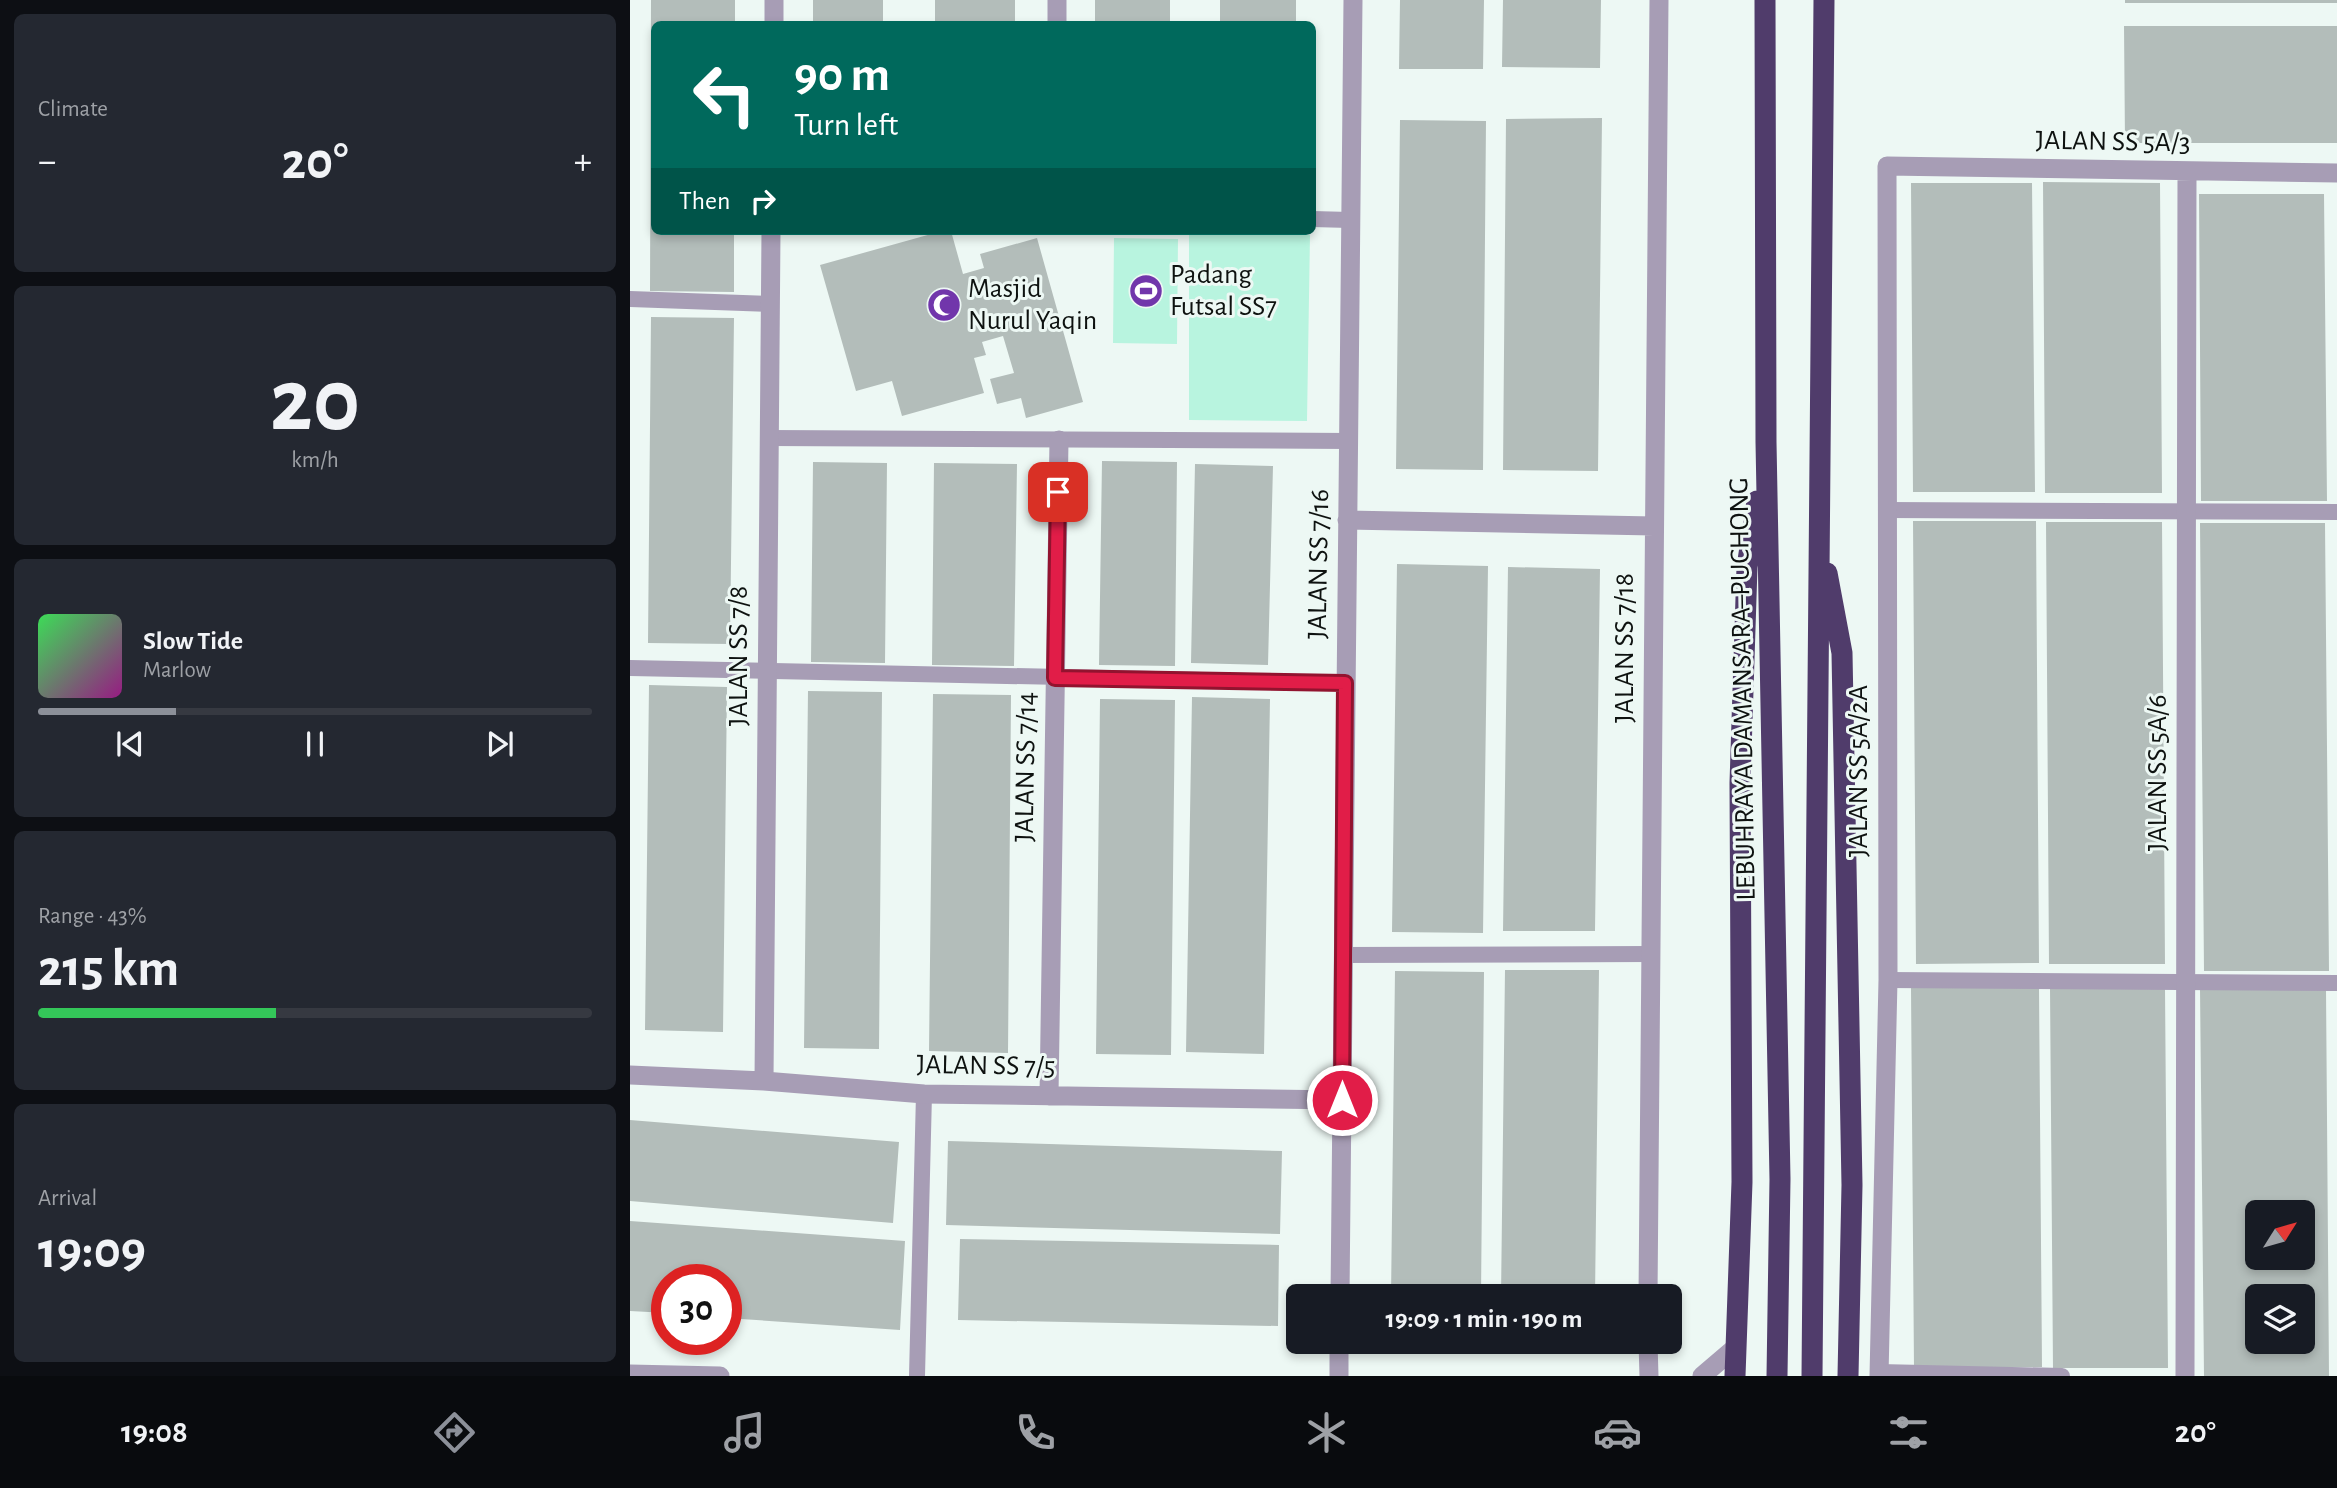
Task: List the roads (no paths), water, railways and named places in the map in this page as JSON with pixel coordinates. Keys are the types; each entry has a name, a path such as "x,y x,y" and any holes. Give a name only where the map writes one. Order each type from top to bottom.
{"highway":[{"name":"LEBUHRAYA DAMANSARA–PUCHONG","path":"1765,0 1766,442 1780,1178 1777,1376"},
{"path":"1812,1376 1824,0"},
{"path":"1735,1376 1742,1182 1740,783 1747,567 1766,442"},
{"path":"1818,527 1842,653 1852,1185 1848,1376"}],"street":[{"path":"774,0 774,21"},
{"path":"1056,21 1057,0"},
{"name":"JALAN SS 7/16","path":"1340,1284 1353,0"},
{"name":"JALAN SS 7/18","path":"1648,1284 1659,0"},
{"name":"JALAN SS 5A/3","path":"1887,166 2337,173"},
{"name":"JALAN SS 5A/2A","path":"1880,1374 1888,980 1887,166"},
{"name":"JALAN SS 5A/6","path":"2185,1376 2187,171"},
{"name":"JALAN SS 7/8","path":"764,1081 771,235"},
{"name":"JALAN SS 7/14","path":"1049,1096 1059,440"},
{"path":"1348,520 1654,526"},
{"name":"JALAN SS 7/5","path":"630,1075 764,1081 925,1094 1342,1100"},
{"path":"1702,1376 1736,1347"},
{"path":"1339,1354 1339,1376"},
{"path":"1648,1354 1649,1376"},
{"path":"630,1374 720,1376"}],"lane":[{"path":"1316,219 1350,220"},
{"path":"630,299 771,304"},
{"path":"769,438 1349,441"},
{"path":"1887,510 2337,512"},
{"path":"630,668 1345,683"},
{"path":"1342,956 1651,954"},
{"path":"1888,980 2337,983"},
{"path":"917,1376 925,1094"},
{"path":"1880,1374 2062,1376"}],"place":[{"name":"Padang Futsal SS7","path":"1146,291"},
{"name":"Masjid Nurul Yaqin","path":"944,305"}]}
